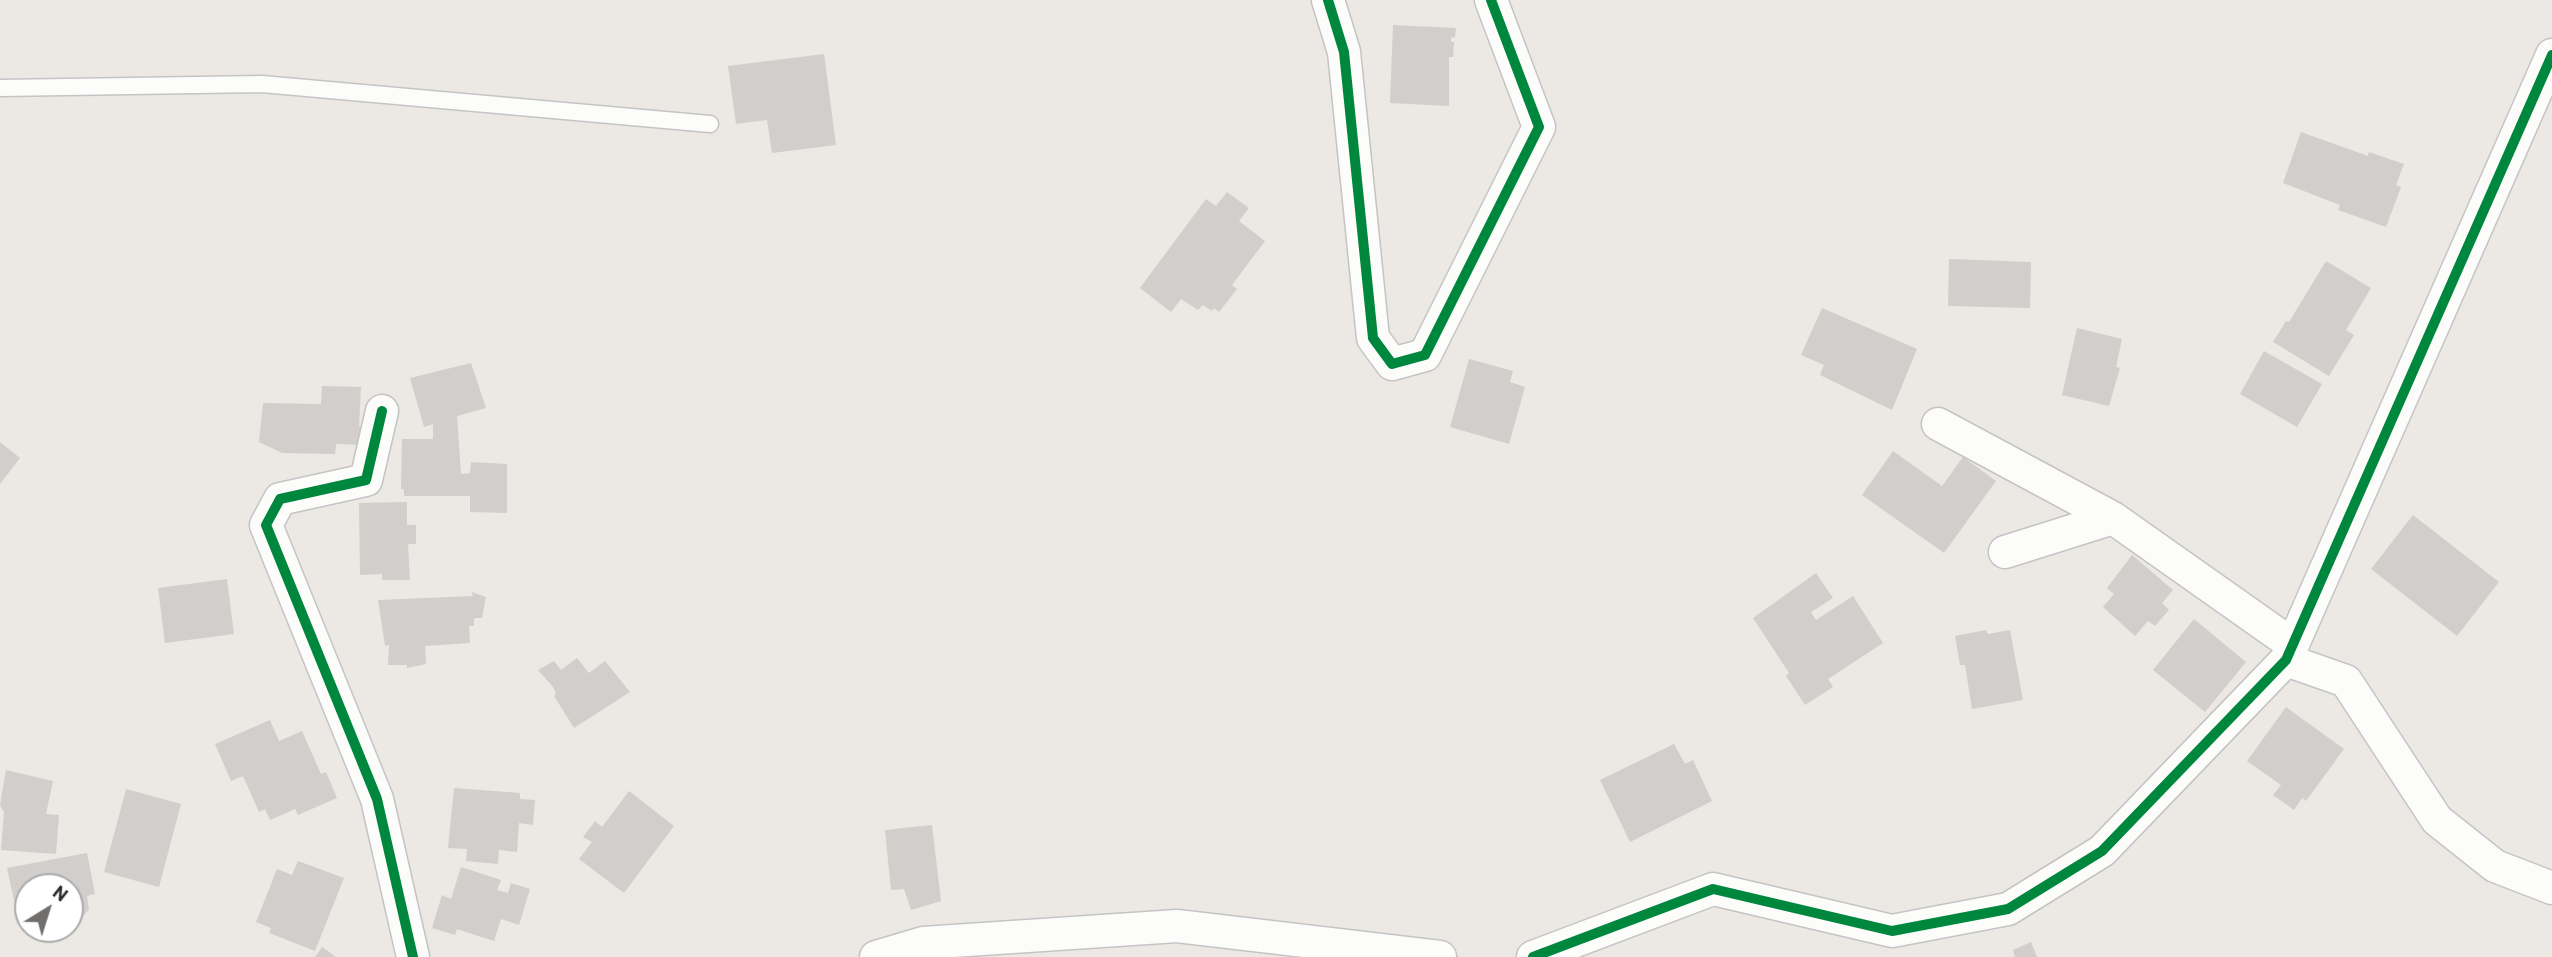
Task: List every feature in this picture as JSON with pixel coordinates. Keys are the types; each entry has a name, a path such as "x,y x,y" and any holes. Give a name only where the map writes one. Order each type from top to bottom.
{"street":[{"path":"1328,0 1345,52 1373,338 1392,365 1425,355 1539,127 1491,0"},
{"path":"1533,957 1713,888 1892,931 2008,909 2102,851 2290,652 2552,55"},
{"path":"383,411 366,480 281,499 266,525 377,799 413,957"},
{"path":"1938,424 2113,518 2290,652 2346,681 2437,820 2495,866 2552,888"},
{"path":"2006,552 2113,518"},
{"path":"876,957 1177,926 1440,957"}],"lane":[{"path":"0,88 261,84 710,124"}],"building":[{"path":"1393,25 1456,28 1455,37 1451,38 1451,42 1454,42 1453,57 1449,57 1449,106 1390,103"},
{"path":"824,54 836,145 772,153 767,120 736,124 728,66"},
{"path":"2301,132 2368,156 2369,152 2404,164 2396,185 2401,187 2386,227 2338,210 2340,205 2283,183"},
{"path":"1227,192 1249,208 1239,221 1265,241 1232,285 1237,289 1219,312 1203,305 1198,310 1181,299 1171,312 1140,288 1206,199 1216,206"},
{"path":"1949,259 2031,262 2030,308 1948,306"},
{"path":"2326,261 2371,288 2346,330 2354,335 2329,376 2273,342 2286,321 2289,322"},
{"path":"1822,308 1917,349 1892,410 1820,375 1824,365 1801,355"},
{"path":"2077,328 2122,339 2116,367 2120,368 2109,406 2062,395"},
{"path":"2264,351 2322,384 2297,427 2240,394"},
{"path":"1469,359 1513,371 1510,382 1525,387 1509,444 1450,427"},
{"path":"471,363 486,408 457,416 461,474 470,473 471,462 507,464 507,513 470,512 470,496 404,496 404,489 401,489 402,439 433,439 433,424 424,427 410,378"},
{"path":"322,386 361,387 359,426 365,427 365,445 336,444 335,454 282,453 259,442 263,403 321,404"},
{"path":"0,442 20,458 0,484"},
{"path":"1893,451 1942,486 1963,457 1996,481 1944,553 1862,495"},
{"path":"407,502 407,525 416,525 416,544 408,544 410,580 382,580 382,574 360,575 359,503"},
{"path":"2413,515 2499,582 2457,636 2371,569"},
{"path":"2132,555 2173,590 2162,603 2169,610 2155,626 2148,621 2135,636 2103,607 2114,594 2107,588"},
{"path":"1816,573 1833,598 1811,612 1816,620 1853,596 1883,643 1828,679 1833,687 1805,705 1786,676 1789,673 1753,618"},
{"path":"227,579 234,634 165,643 158,588"},
{"path":"472,592 486,597 482,618 474,618 474,626 469,626 470,643 425,646 426,664 407,668 407,665 388,665 389,645 385,646 378,600 473,596"},
{"path":"2194,619 2246,662 2205,712 2153,670"},
{"path":"1986,630 1988,634 2010,630 2023,700 1972,709 1965,665 1960,665 1955,636"},
{"path":"577,658 589,673 605,661 630,692 574,728 554,696 556,693 553,687 538,670 554,661 561,670"},
{"path":"2286,707 2344,749 2306,801 2302,798 2294,810 2273,795 2281,785 2247,761"},
{"path":"270,720 279,741 302,731 321,774 326,772 337,798 298,815 295,809 270,820 265,809 259,812 243,776 231,781 215,744"},
{"path":"1674,744 1685,764 1693,760 1712,801 1630,842 1600,780"},
{"path":"6,770 53,781 46,814 59,815 56,854 1,850 4,812 0,805"},
{"path":"454,788 520,793 520,799 535,800 533,825 519,823 517,852 499,850 498,864 466,861 467,849 448,848"},
{"path":"126,789 181,804 159,887 104,872"},
{"path":"629,791 674,826 624,893 579,859 592,842 583,837 595,821 602,827"},
{"path":"932,825 941,901 911,910 904,889 891,890 885,830"},
{"path":"87,853 95,894 87,896 89,909 84,916 84,873 14,873 14,900 7,868"},
{"path":"298,861 344,878 315,951 269,933 271,928 256,922 277,869 292,875"},
{"path":"461,867 501,880 497,890 508,893 511,883 530,889 519,925 501,919 494,941 457,929 455,935 432,928 442,895 451,899"},
{"path":"2031,942 2037,957 2015,957 2013,950"},
{"path":"322,947 336,957 315,957"}],"cycle path":[{"path":"1328,0 1344,52 1373,338 1392,364 1425,355 1539,127 1491,0"},
{"path":"1533,957 1713,889 1892,931 2008,909 2102,851 2286,660 2552,55"},
{"path":"382,411 366,480 280,499 266,525 377,799 413,957"}]}
